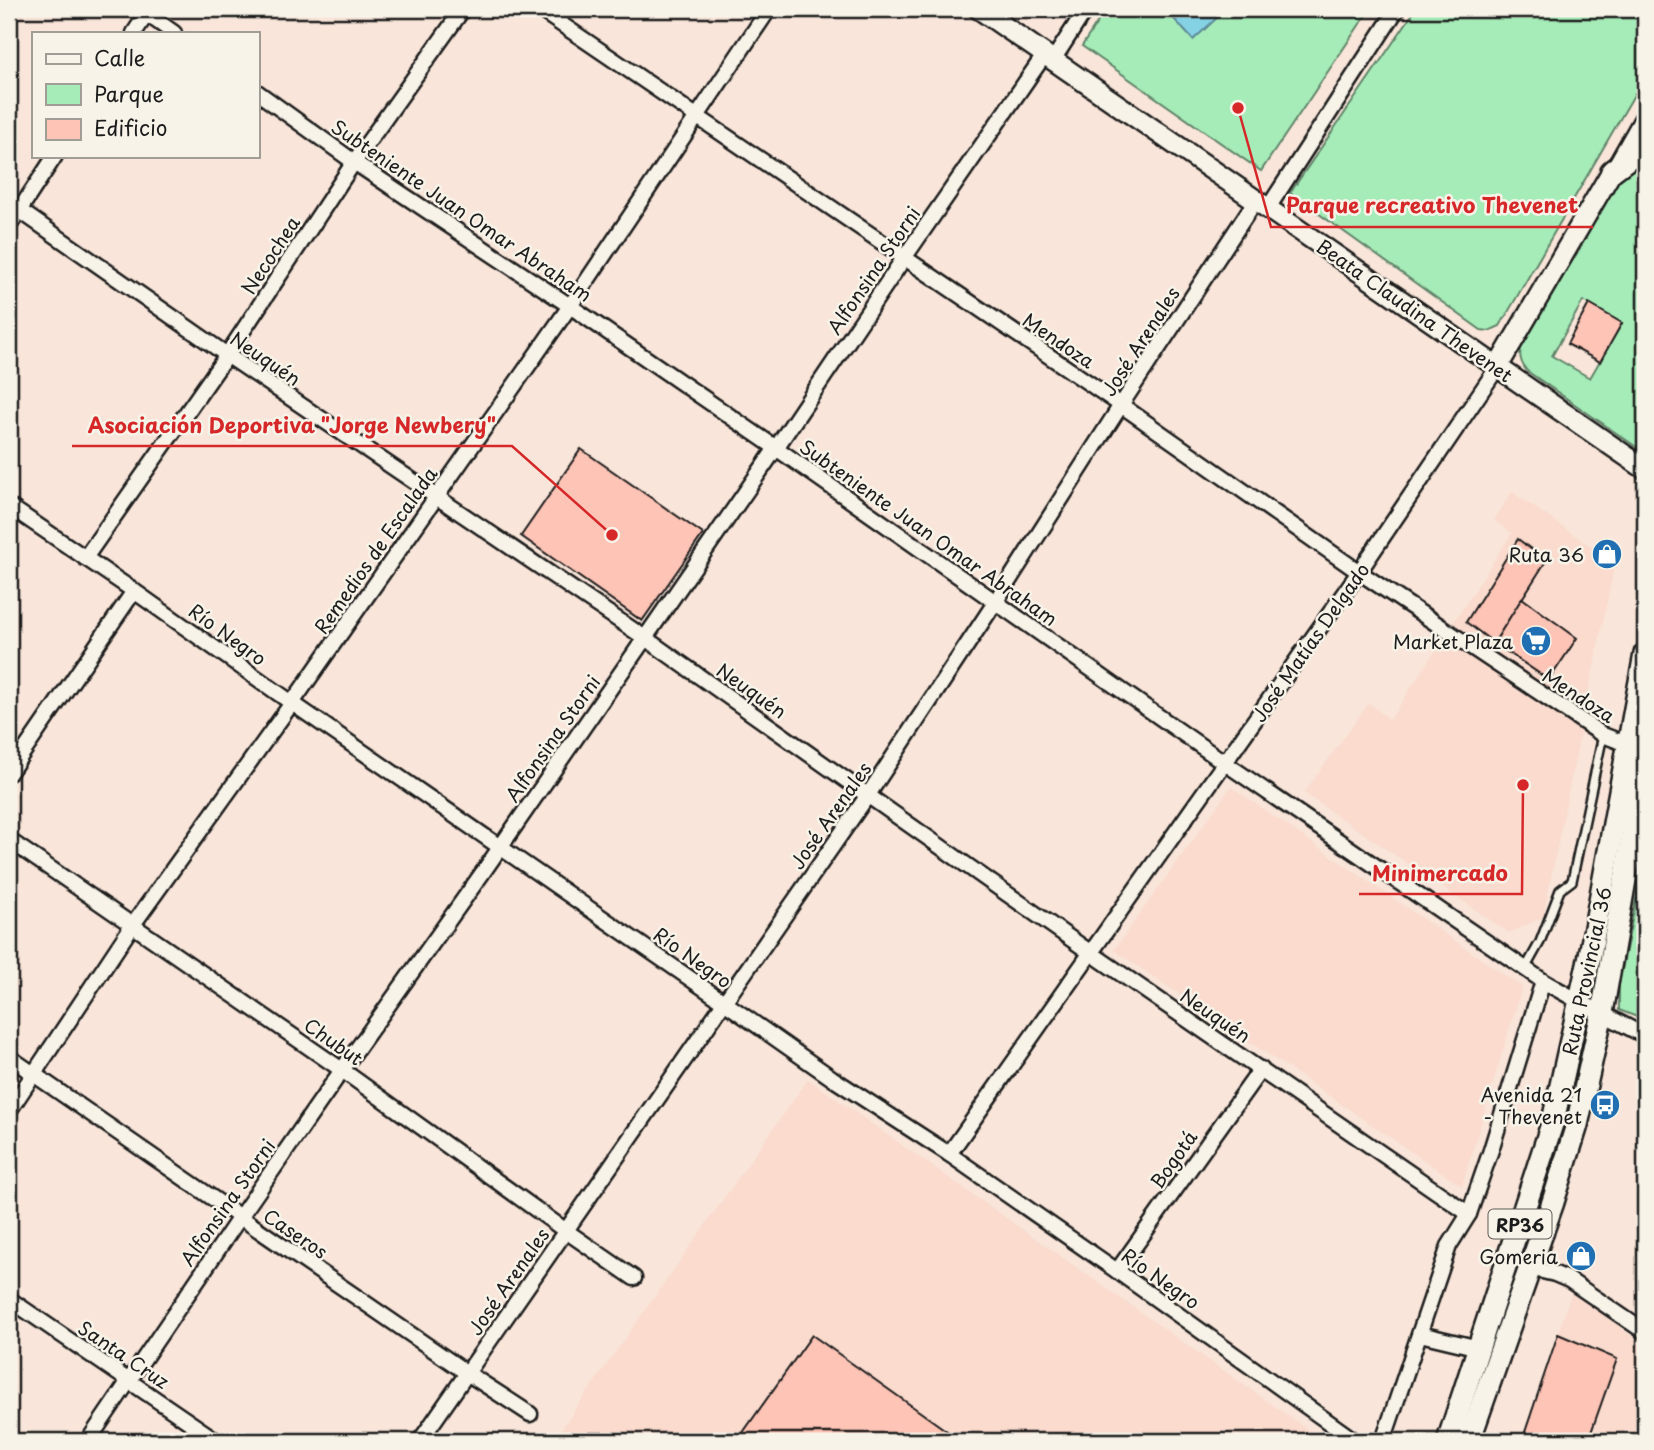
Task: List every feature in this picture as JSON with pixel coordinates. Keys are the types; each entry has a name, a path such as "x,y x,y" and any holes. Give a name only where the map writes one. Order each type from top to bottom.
{"main road":[{"name":"Beata Claudina Thevenet","path":"979,9 1645,469"},
{"path":"1612,171 1645,146"},
{"name":"José Matías Delgado","path":"1497,368 1612,171"},
{"name":"Ruta Provincial 36","path":"1448,1441 1546,1146 1563,1082 1590,955 1645,654"},
{"name":"Ruta Provincial 36","path":"1469,1441 1552,1205 1577,1125 1602,1013 1645,764"},
{"path":"1624,886 1645,811"}],"street":[{"name":"Necochea","path":"85,558 227,355 354,162 463,9"},
{"name":"Mendoza","path":"539,9 1121,405 1359,572 1603,735 1629,745"},
{"name":"Remedios de Escalada","path":"9,1111 132,926 570,306 769,9"},
{"name":"Alfonsina Storni","path":"88,1441 240,1217 645,638 904,258 1086,9"},
{"name":"José Arenales","path":"420,1441 867,795 996,601 1121,405 1397,9"},
{"path":"134,32 145,10 173,32"},
{"name":"Subteniente Juan Omar Abraham","path":"259,93 354,162 776,448 1225,764 1525,969 1579,1003 1645,1036"},
{"name":"José Matías Delgado","path":"1612,171 1645,114"},
{"path":"9,226 14,206 53,158"},
{"name":"Neuquén","path":"14,206 227,355 645,638 1091,953 1469,1214"},
{"name":"José Matías Delgado","path":"949,1154 1359,572 1497,368"},
{"name":"Río Negro","path":"9,506 832,1078 949,1154 1355,1441"},
{"path":"9,773 134,591"},
{"name":"Chubut","path":"9,840 342,1070 634,1278"},
{"path":"1383,1441 1449,1246 1469,1214 1543,981"},
{"name":"Caseros","path":"9,1057 530,1414"},
{"name":"Bogotá","path":"1117,1271 1261,1069"},
{"path":"1530,1268 1569,1280 1645,1332"},
{"name":"Santa Cruz","path":"9,1299 216,1441"},
{"path":"1420,1334 1479,1348"}],"lane":[{"path":"1525,969 1540,942 1560,890 1572,881 1603,735"}],"shaded area":[{"path":"1512,492 1589,545 1617,552 1543,917 1509,933 1304,793 1369,703 1390,720 1512,533 1494,520"},
{"path":"1231,787 1522,987 1462,1186 1114,950"},
{"path":"808,1079 1324,1441 553,1441"},
{"path":"1572,1291 1645,1346 1645,1413 1635,1441 1522,1441"}],"green space":[{"path":"1106,9 1370,9 1261,171 1082,46"},
{"path":"1416,9 1645,9 1645,76 1500,326 1489,331 1481,330 1290,193"},
{"path":"1645,158 1645,453 1527,371 1520,355 1524,338 1619,176","holes":["1583,301 1622,323 1590,378 1552,356"]},
{"path":"1645,855 1645,1020 1619,1010 1619,985"}],"water":[{"path":"1214,9 1220,15 1193,40 1167,11"}],"building":[{"path":"1589,304 1622,323 1600,362 1567,344"},
{"path":"581,449 703,534 642,621 521,536"},
{"path":"1518,539 1546,561 1494,643 1466,622"},
{"name":"Market Plaza","path":"1522,598 1577,638 1549,680 1494,643"},
{"path":"1558,1334 1617,1359 1588,1441 1522,1441"},
{"path":"812,1335 961,1441 737,1441"}],"place":[{"name":"Parque recreativo Thevenet","path":"1238,108"},
{"name":"Asociación Deportiva \"Jorge Newbery\"","path":"612,535"},
{"name":"Ruta 36","path":"1607,554"},
{"name":"Market Plaza","path":"1536,641"},
{"name":"Minimercado","path":"1523,785"},
{"name":"Avenida 21 - Thevenet","path":"1605,1105"},
{"name":"Gomeria","path":"1581,1256"}]}
